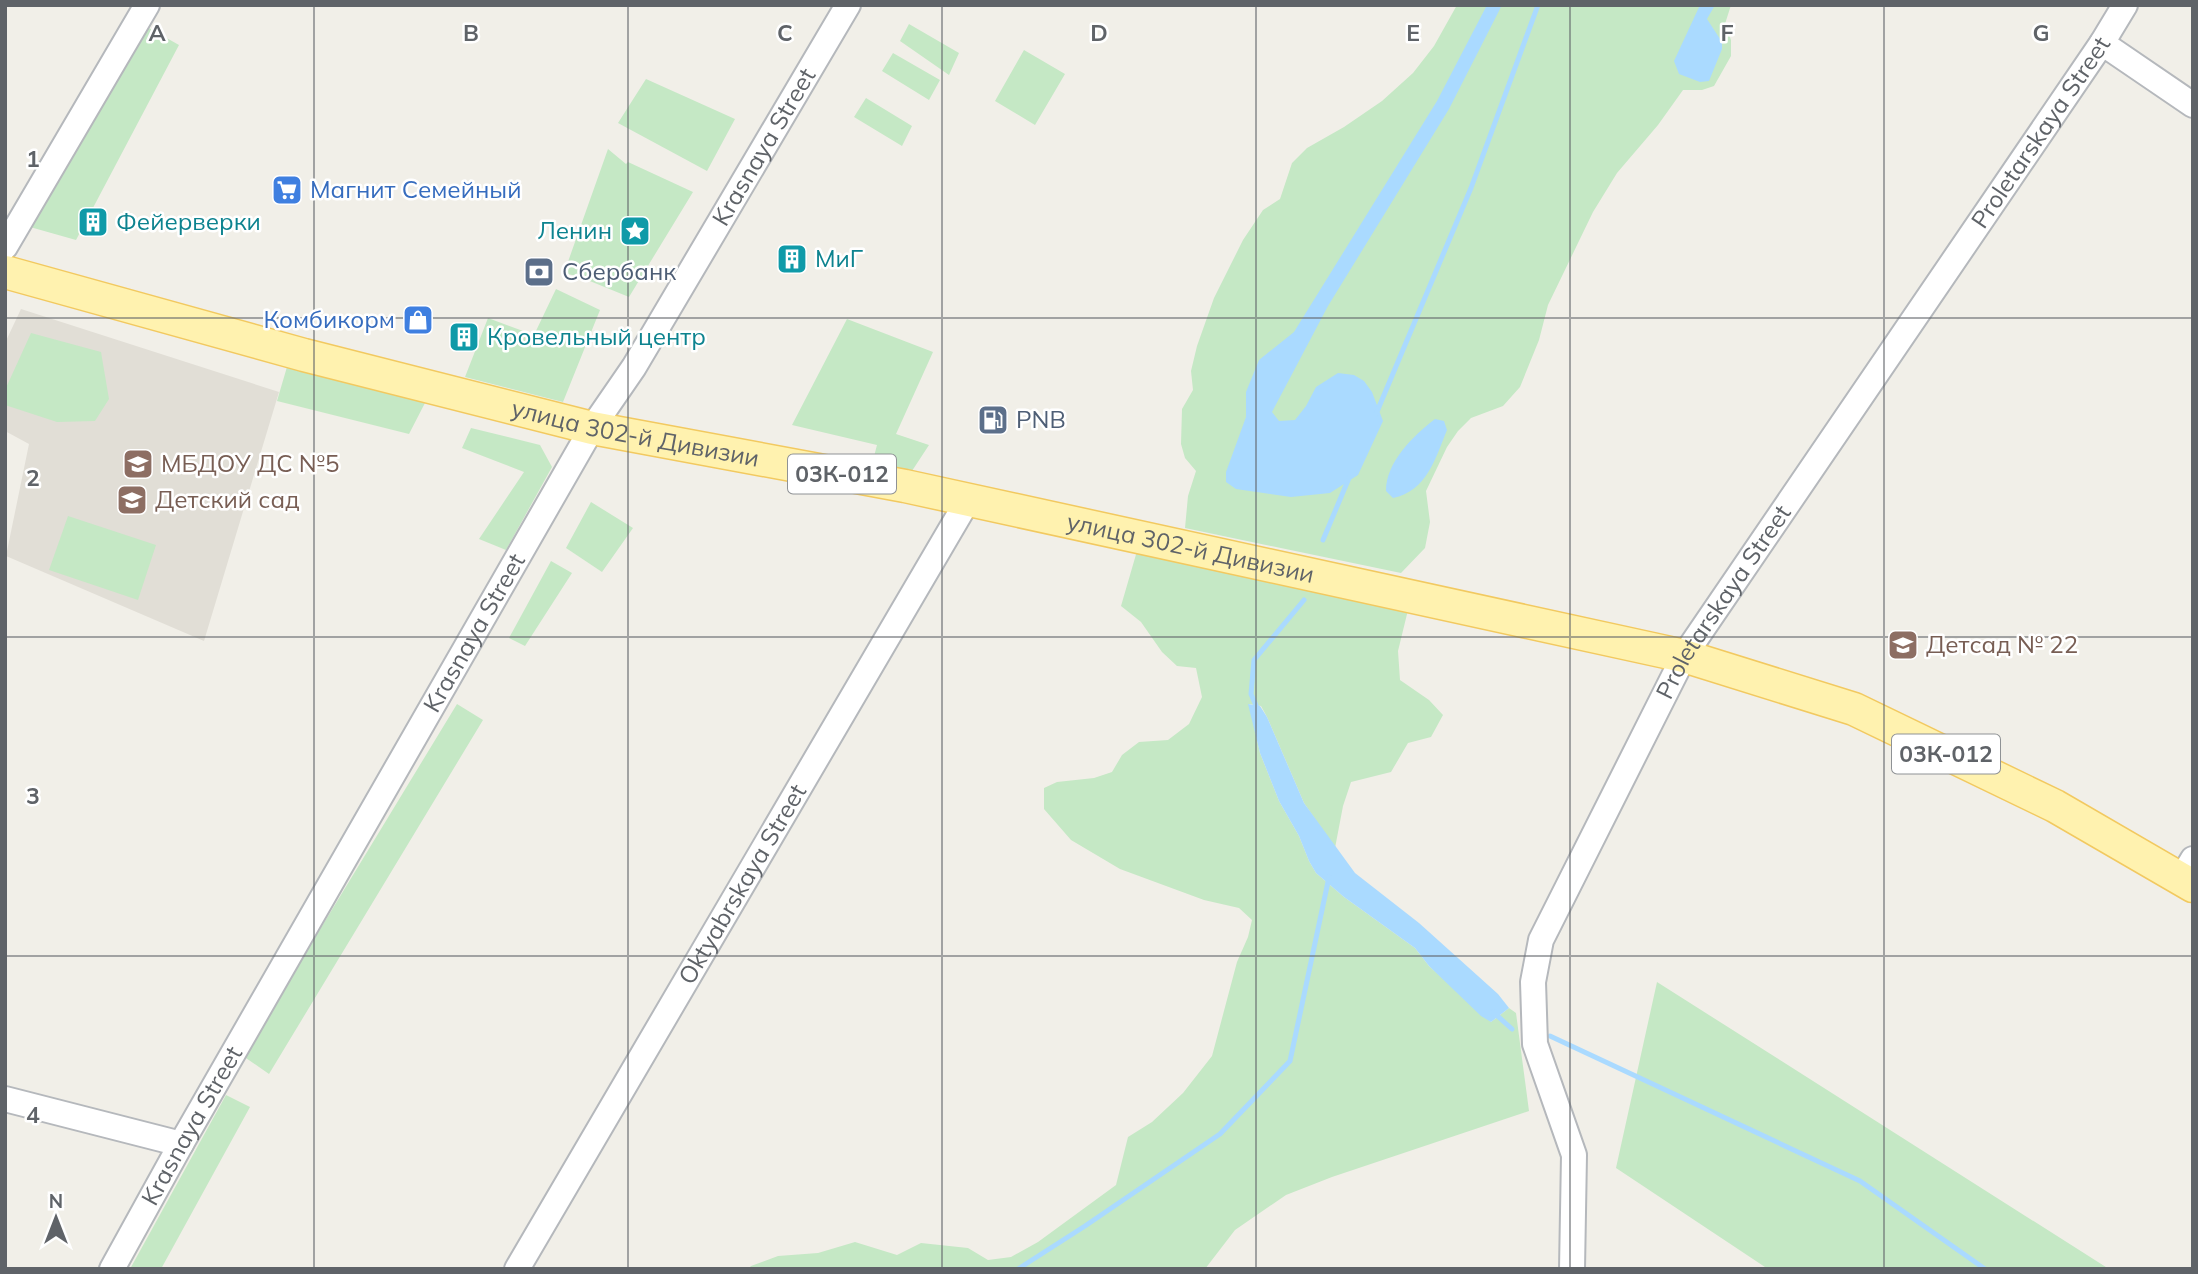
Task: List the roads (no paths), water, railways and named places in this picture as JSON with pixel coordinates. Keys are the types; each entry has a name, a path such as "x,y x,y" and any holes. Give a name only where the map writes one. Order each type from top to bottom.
{"main road":[{"name":"улица 302-й Дивизии","path":"5,272 304,355 592,428 968,500 1684,656"},
{"name":"03К-012","path":"1684,656 1854,709 2189,875"}],"street":[{"path":"5,247 147,5"},
{"name":"Krasnaya Street","path":"112,1269 592,428 634,367 848,5"},
{"name":"Proletarskaya Street","path":"1572,1269 1574,1155 1535,1044 1533,982 1541,940 1684,656 2102,43 2125,5"},
{"path":"2102,43 2193,105"},
{"name":"Oktyabrskaya Street","path":"517,1269 968,500"},
{"path":"5,1100 181,1144"}],"water":[{"path":"1487,5 1502,5 1449,109 1328,306 1272,412 1279,421 1295,420 1316,387 1338,373 1354,375 1364,381 1372,392 1383,421 1358,475 1330,493 1291,497 1236,489 1226,482 1226,472 1246,417 1246,392 1259,360 1294,332 1437,101"},
{"path":"1700,5 1715,5 1707,19 1722,42 1722,49 1709,81 1700,82 1679,74 1674,61"},
{"path":"1435,419 1444,421 1447,430 1434,462 1422,481 1405,494 1393,498 1386,491 1387,480 1396,460 1418,433"},
{"path":"1248,704 1260,706 1267,717 1304,803 1355,873 1419,923 1498,994 1509,1008 1491,1022 1481,1016 1429,966 1415,948 1344,897 1316,873 1279,801 1260,753"}],"waterway":[{"path":"1376,414 1471,188 1538,5"},
{"path":"1323,540 1349,478"},
{"path":"1258,710 1251,694 1254,660 1304,600"},
{"path":"1018,1269 1220,1134 1290,1061 1329,877"},
{"path":"1493,1012 1512,1029"},
{"path":"1550,1036 1860,1181 1985,1269"}],"place":[{"name":"Магнит Семейный","path":"287,190"},
{"name":"Фейерверки","path":"93,222"},
{"name":"Ленин","path":"635,231"},
{"name":"МиГ","path":"792,259"},
{"name":"Сбербанк","path":"539,272"},
{"name":"Комбикорм","path":"418,320"},
{"name":"Кровельный центр","path":"464,337"},
{"name":"PNB","path":"993,420"},
{"name":"МБДОУ ДС №5","path":"138,464"},
{"name":"Детский сад","path":"132,500"},
{"name":"Детсад № 22","path":"1903,645"}]}
